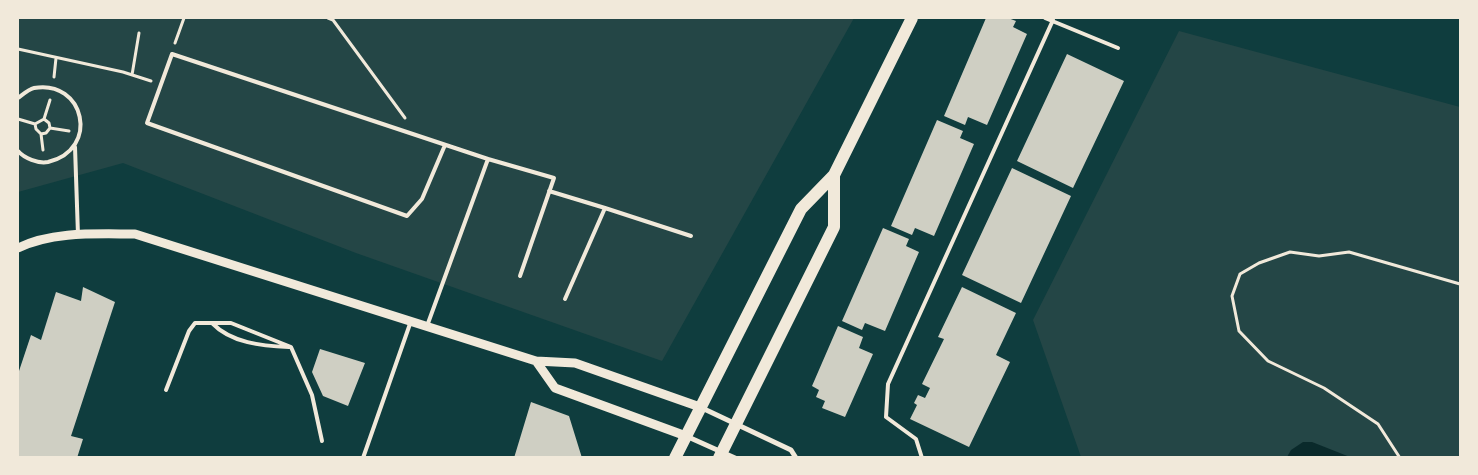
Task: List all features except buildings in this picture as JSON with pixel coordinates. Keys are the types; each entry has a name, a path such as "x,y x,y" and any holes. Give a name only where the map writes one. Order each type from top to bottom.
{"main road":[{"path":"675,458 801,209 834,175 912,18"},
{"path":"721,455 734,423 834,227 834,175"}],"street":[{"path":"18,248 30,242 78,235 135,234 536,361 574,363 700,407 791,450 796,458"},
{"path":"536,361 555,388 686,436 721,455 735,458"}],"lane":[{"path":"1046,18 1118,48"},
{"path":"922,458 916,439 886,417 888,384 1053,20"},
{"path":"445,145 422,199 407,216 147,123 172,54 488,159 554,178 520,276"},
{"path":"18,98 33,88 53,88 70,98 80,113 81,132 75,147 78,235"},
{"path":"18,150 22,156 44,163 61,159 75,147"},
{"path":"427,326 488,159"},
{"path":"549,191 691,236"},
{"path":"565,299 605,208"},
{"path":"363,458 411,321"},
{"path":"166,390 189,331 196,323 231,323 291,347 312,395 322,441"},
{"path":"212,323 222,333 261,346 291,347"}],"path":[{"path":"172,54 184,18"},
{"path":"328,18 335,19 419,136"},
{"path":"132,75 140,33"},
{"path":"18,49 132,75 161,84"},
{"path":"44,118 49,123 50,128 46,133 41,134 36,129 35,124 44,118"},
{"path":"18,119 35,124"},
{"path":"1400,458 1378,424 1324,388 1268,361 1239,331 1232,296 1240,274 1259,263 1290,252 1318,256 1349,252 1460,284"}],"shaded area":[{"path":"18,18 854,18 662,361 356,253 123,163 18,192"},
{"path":"1179,31 1460,107 1460,457 1081,457 1033,320"},
{"path":"1303,442 1312,442 1350,457 1287,457 1291,450"}]}
